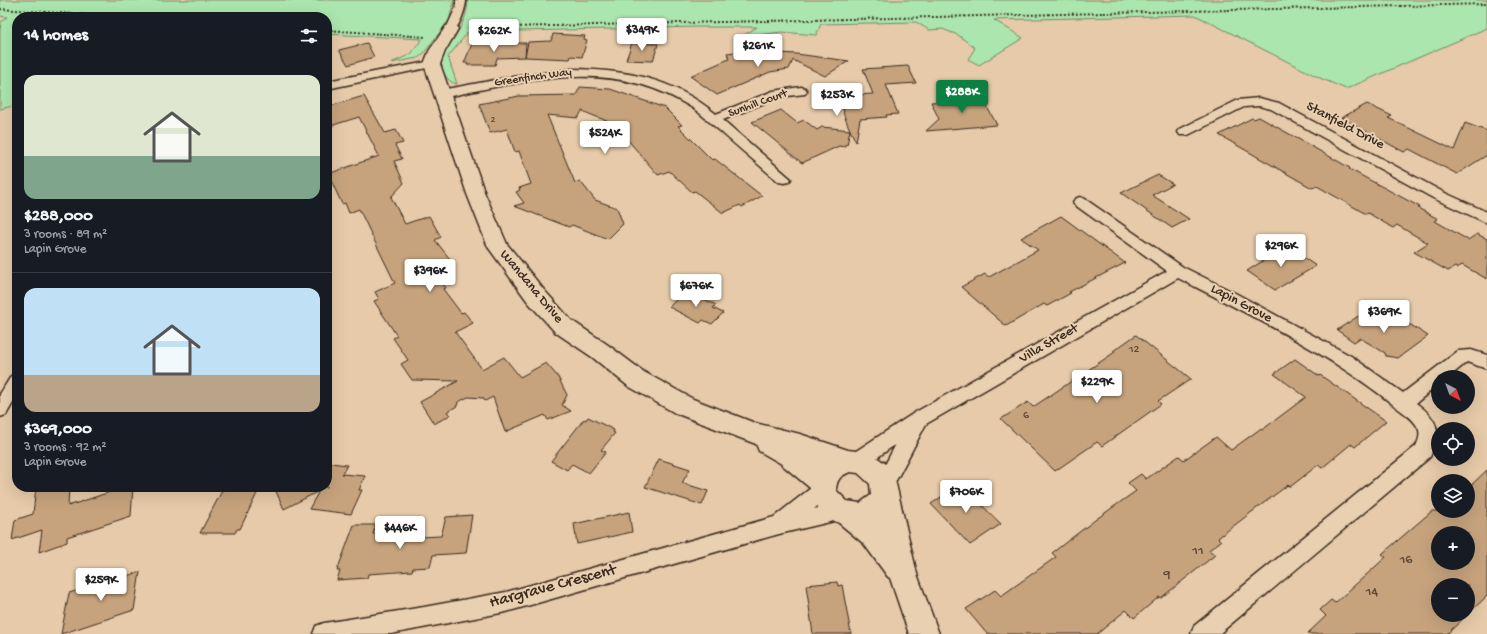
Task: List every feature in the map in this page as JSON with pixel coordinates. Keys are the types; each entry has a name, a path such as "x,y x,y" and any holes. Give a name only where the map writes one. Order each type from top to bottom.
{"street":[{"path":"332,84 432,64 437,51 449,33 461,8 461,0"},
{"name":"Wandana Drive","path":"432,64 441,94 486,221 498,247 536,296 559,321 636,379 684,406 753,434 788,455 822,486"},
{"name":"Greenfinch Way","path":"441,94 551,73 582,72 616,74 644,79 668,87 682,94 715,119 784,179"},
{"name":"Sunhill Court","path":"715,119 777,94 801,91"},
{"name":"Stanfield Drive","path":"1184,132 1242,103 1259,102 1275,106 1438,195 1487,218"},
{"name":"Lapin Grove","path":"1080,202 1178,271 1231,298 1345,361 1404,402 1419,415 1428,428 1428,440 1423,451 1202,634"},
{"name":"Villa Street","path":"852,461 920,418 1178,271"},
{"path":"1404,402 1464,356 1471,356 1487,362"},
{"path":"0,410 12,390"},
{"path":"845,513 860,516 877,508 882,501 884,489 920,418"},
{"name":"Wandana Drive","path":"753,434 800,445 852,461"},
{"path":"903,574 874,535 845,513 832,506 826,499 822,486 825,474 831,467 852,461 866,464 874,469 880,476 903,574 924,634"},
{"name":"Hargrave Crescent","path":"779,525 822,486"},
{"name":"Hargrave Crescent","path":"324,634 424,618 506,602 779,525 845,513"}],"path":[{"path":"332,30 449,33 1487,4"},
{"path":"0,9 45,12"}],"green space":[{"path":"0,0 454,0 449,20 424,53 418,58 391,63 411,54 422,39 332,34 332,12 12,12 12,106 0,109 0,30 1,22 7,17 0,16"},
{"path":"468,0 1487,0 1487,28 1346,89 1320,78 1195,15 994,20 1023,38 979,65 968,59 975,48 958,35 942,29 929,30 916,22 821,24 816,35 782,32 741,37 757,27 468,32 448,57 457,84 453,83 447,78 443,71 440,59 462,23"}],"building":[{"path":"553,34 585,36 584,39 587,40 582,57 571,56 570,59 525,57 528,42 551,41"},
{"path":"367,43 374,57 348,65 339,50"},
{"path":"526,43 525,57 497,58 495,65 467,65 468,63 464,63 472,44"},
{"path":"632,43 658,44 653,61 626,60"},
{"path":"744,51 796,54 849,61 825,76 793,60 789,69 770,72 717,95 690,76 729,59 727,53"},
{"path":"908,66 916,83 886,85 898,114 886,115 887,117 860,119 856,142 850,130 838,96 873,94 863,69"},
{"path":"580,87 610,89 665,108 682,125 678,126 712,160 715,159 762,196 742,207 740,205 723,213 695,191 692,192 669,171 658,175 614,124 582,111 578,118 547,115 575,183 580,181 595,200 617,208 623,224 608,239 572,225 569,227 514,206 524,203 516,192 520,190 519,188 531,184 519,151 515,152 507,129 490,133 479,104 519,96 576,95"},
{"path":"364,96 385,133 396,130 403,143 395,145 402,159 394,161 404,183 391,197 405,224 429,216 441,237 435,240 453,263 451,264 453,267 439,273 444,280 441,281 446,288 443,289 461,313 464,312 473,323 455,332 482,369 504,357 520,377 546,363 558,377 567,395 562,405 571,411 548,420 545,415 505,432 493,397 485,401 483,398 468,397 458,402 457,406 447,412 450,415 434,424 420,402 458,381 412,380 401,364 408,360 393,338 397,336 374,301 379,299 375,292 395,283 359,209 349,213 345,203 342,204 332,183 332,173 379,156 359,117 332,125 332,106"},
{"path":"981,96 997,125 926,131 939,119 931,102 964,100 963,97"},
{"path":"1367,104 1392,116 1388,118 1454,150 1465,123 1487,131 1487,155 1457,174 1409,149 1404,152 1341,118"},
{"path":"781,110 797,123 804,120 817,130 822,127 850,130 847,145 844,145 844,147 839,146 802,163 752,122"},
{"path":"1259,117 1350,168 1349,169 1420,207 1418,208 1438,219 1435,221 1468,240 1477,234 1487,239 1487,279 1462,265 1448,271 1414,252 1428,243 1397,225 1393,228 1317,186 1312,188 1219,135 1252,118 1254,119"},
{"path":"1158,175 1173,184 1152,195 1189,219 1172,228 1121,193"},
{"path":"1061,216 1125,263 1069,292 1071,293 1047,306 1044,304 1006,326 961,287 985,274 989,277 1038,250 1021,238"},
{"path":"1286,246 1316,266 1275,290 1247,271"},
{"path":"686,290 716,305 713,308 723,313 712,324 703,320 700,323 669,307"},
{"path":"1380,313 1397,324 1403,320 1428,336 1398,358 1386,356 1385,353 1360,338 1354,342 1337,330 1360,315 1369,320"},
{"path":"1136,335 1191,379 1158,401 1161,404 1102,446 1097,442 1055,471 1001,419 1028,402 1033,407 1115,352 1113,351"},
{"path":"1295,359 1386,421 1355,447 1351,444 1322,468 1318,465 1290,487 1288,485 1218,538 1221,541 1209,550 1215,555 1161,598 1159,597 1134,618 1126,610 1097,634 987,634 966,609 995,590 1001,596 1056,557 1052,553 1136,491 1128,483 1141,474 1146,479 1179,456 1184,460 1216,437 1231,450 1260,429 1262,430 1306,397 1274,374"},
{"path":"588,417 614,430 613,432 615,433 601,450 606,452 589,473 572,464 567,470 551,461 584,419 586,420"},
{"path":"659,459 690,469 682,483 708,491 702,505 645,487"},
{"path":"332,463 347,465 342,474 365,476 359,490 362,490 351,514 309,509 318,492 332,492"},
{"path":"1487,470 1487,596 1475,607 1475,578 1431,578 1431,622 1460,622 1447,634 1307,634 1326,616 1320,610 1331,600 1335,603 1386,557 1382,554 1431,512 1431,518 1475,518 1475,481"},
{"path":"960,484 1001,524 970,545 931,504"},
{"path":"35,492 69,492 68,506 110,492 133,492 131,516 67,537 67,542 39,552 42,530 12,540 15,520 33,514"},
{"path":"221,492 258,492 240,529 237,529 235,533 200,533"},
{"path":"276,492 317,492 284,509"},
{"path":"629,512 632,532 577,544 574,524"},
{"path":"472,515 466,553 433,555 430,567 413,568 412,571 368,574 367,578 337,580 340,571 337,571 354,525 376,525 373,534 379,534 378,539 441,536 446,517"},
{"path":"140,572 134,610 61,634 69,593"},
{"path":"837,582 838,586 842,585 851,634 813,634 806,585"}]}
